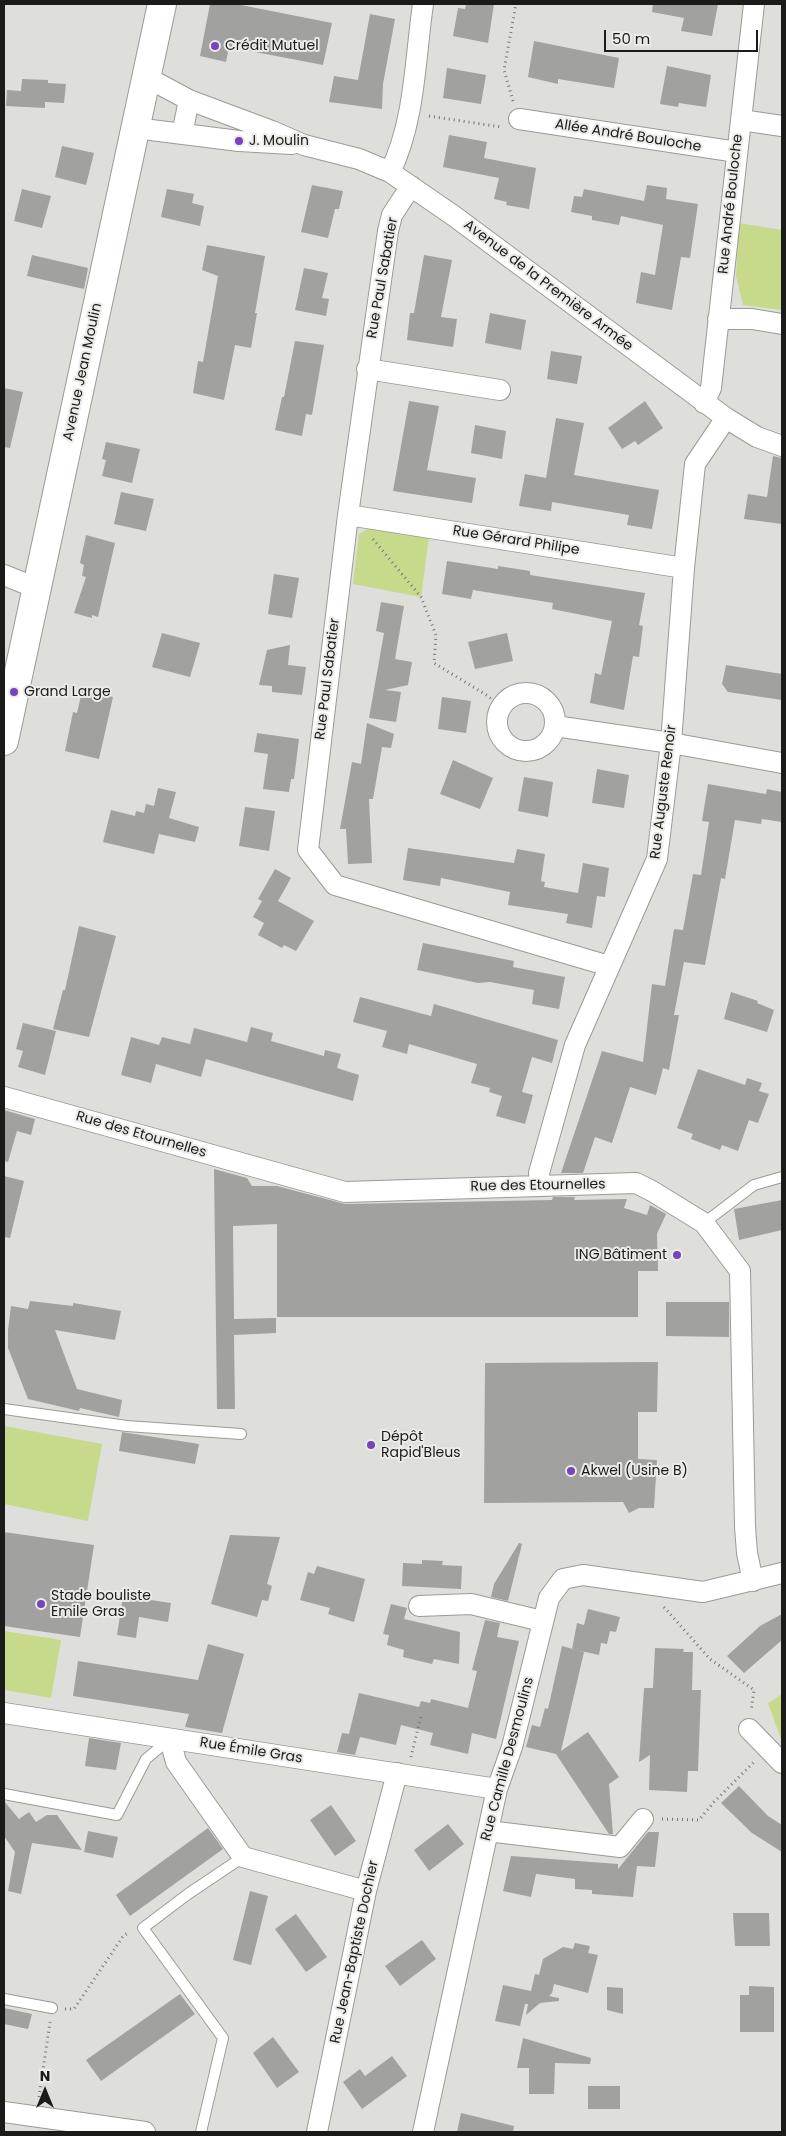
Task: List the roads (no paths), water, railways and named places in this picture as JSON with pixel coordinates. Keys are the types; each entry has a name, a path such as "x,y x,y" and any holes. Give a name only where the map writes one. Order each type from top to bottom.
{"main road":[{"name":"Avenue Jean Moulin","path":"4,741 162,4"}],"street":[{"path":"390,172 397,158 408,113 423,4"},
{"name":"Rue André Bouloche","path":"704,403 711,388 754,4"},
{"name":"Avenue de la Première Armée","path":"146,77 189,100 272,130 304,145"},
{"path":"182,134 189,100"},
{"name":"Allée André Bouloche","path":"519,119 737,152"},
{"path":"741,120 782,126"},
{"name":"Avenue de la Première Armée","path":"135,128 239,141 304,145 359,159 390,172 454,216 704,403 757,438 782,446"},
{"name":"Rue Paul Sabatier","path":"411,186 392,216 388,231 348,514 308,850 334,885 609,966"},
{"path":"718,319 752,319 782,324"},
{"path":"367,369 500,390"},
{"name":"Rue Auguste Renoir","path":"540,1185 539,1173 575,1045 658,859 671,743 684,568 695,464 726,418"},
{"name":"Rue Gérard Philipe","path":"348,514 684,568"},
{"path":"4,575 36,588"},
{"path":"519,694 530,694 541,697 549,705 554,715 554,726 551,737 538,748 521,750 511,747 502,739 498,729 497,718 501,707 509,699 519,694"},
{"path":"554,726 671,743 782,763"},
{"name":"Rue des Etournelles","path":"4,1097 345,1192 636,1183 704,1223 740,1271 745,1527 747,1553 753,1581"},
{"name":"Rue Camille Desmoulins","path":"423,2132 497,1789 512,1747 549,1598 563,1579 583,1574 703,1592 782,1573"},
{"path":"419,1606 471,1604 542,1621"},
{"name":"Rue Émile Gras","path":"4,1713 497,1789"},
{"path":"749,1729 782,1763"},
{"path":"170,1739 176,1762 243,1857 366,1891"},
{"name":"Rue Jean-Baptiste Dochier","path":"317,2132 366,1891 402,1774"},
{"path":"488,1831 620,1847 644,1819"},
{"path":"4,2112 145,2132"}],"lane":[{"path":"704,1223 754,1185 782,1177"},
{"path":"4,1410 127,1426 241,1434"},
{"path":"4,1794 117,1815 146,1759 170,1739"},
{"path":"201,2132 223,2038 143,1928 188,1894 243,1857"},
{"path":"4,1999 52,2008"}],"place":[{"name":"Crédit Mutuel","path":"215,46"},
{"name":"J. Moulin","path":"239,141"},
{"name":"Grand Large","path":"14,692"},
{"name":"ING Bâtiment","path":"677,1255"},
{"name":"Dépôt Rapid'Bleus","path":"371,1445"},
{"name":"Akwel (Usine B)","path":"571,1471"},
{"name":"Stade bouliste Emile Gras","path":"41,1604"}]}
